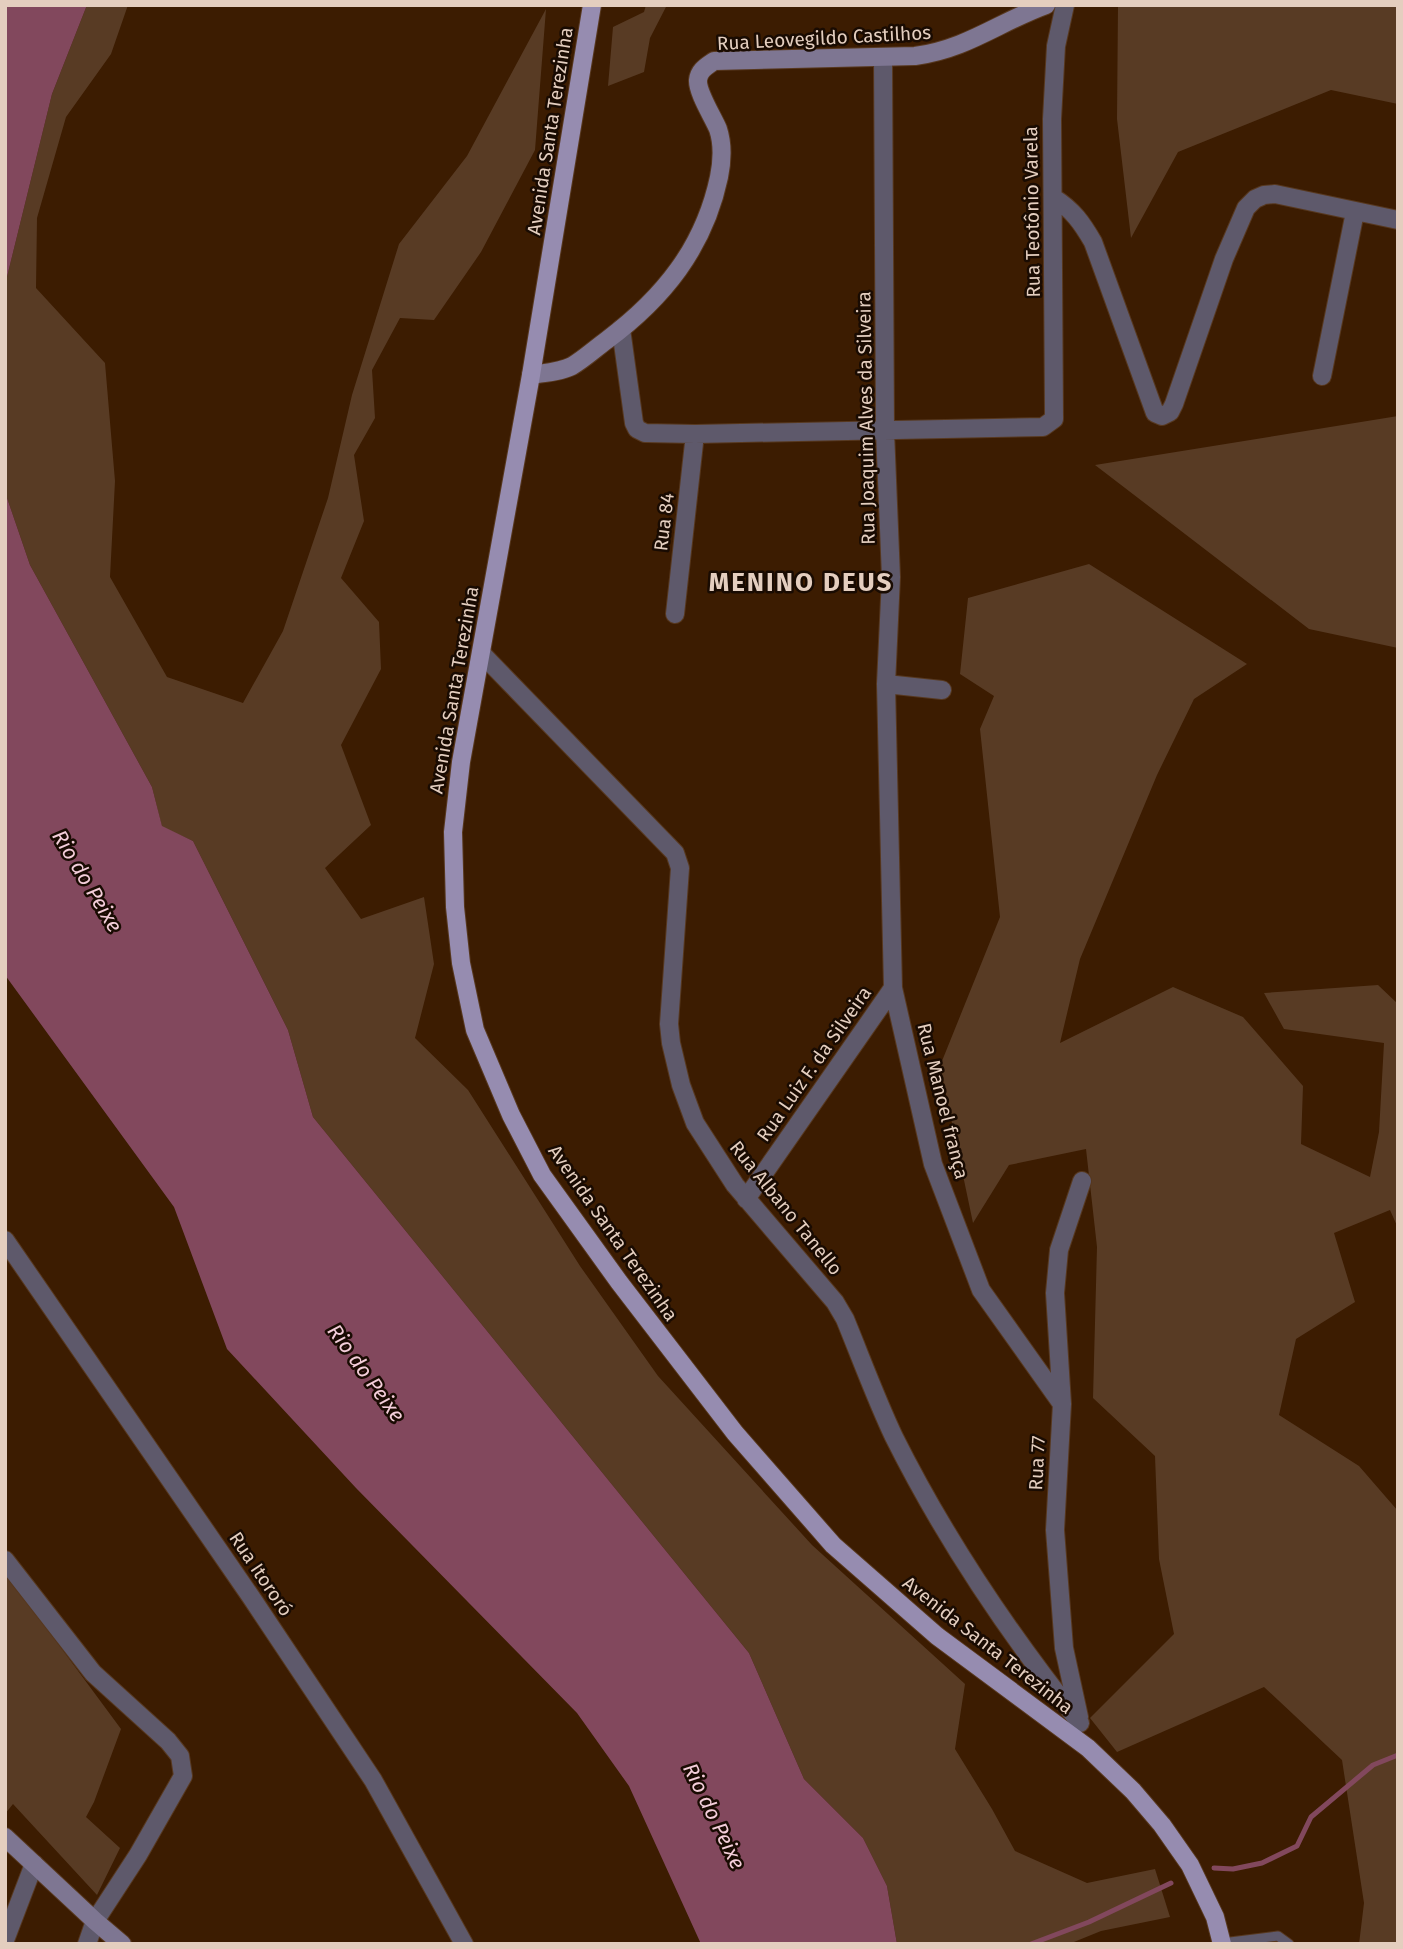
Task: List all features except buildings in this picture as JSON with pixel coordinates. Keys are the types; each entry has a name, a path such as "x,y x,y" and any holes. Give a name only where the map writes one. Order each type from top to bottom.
{"main road":[{"name":"Avenida Santa Terezinha","path":"592,5 531,375 461,762 453,832 455,907 461,963 475,1030 511,1115 542,1175 619,1282 735,1433 833,1545 937,1636 1088,1748 1140,1800 1190,1864 1215,1917 1222,1943"}],"street":[{"name":"Rua Leovegildo Castilhos","path":"531,375 571,367 641,313 670,282 701,230 712,200 722,155 719,132 697,83 700,71 715,61 915,56 941,52 973,41 1046,5"},
{"name":"Rua Teotônio Varela","path":"885,431 1043,427 1054,419 1052,118 1056,46 1065,5"},
{"name":"Rua Joaquim Alves da Silveira","path":"883,57 885,431 891,577 886,684 893,988"},
{"path":"1054,198 1079,219 1093,242 1155,413 1162,416 1170,412 1174,404 1224,259 1246,208 1255,199 1275,194 1398,220"},
{"path":"1321,376 1356,212"},
{"path":"621,329 634,423 637,429 645,433 885,431"},
{"name":"Rua 84","path":"675,614 695,434"},
{"name":"Rua Albano Tanello","path":"481,653 675,853 680,868 669,1024 681,1085 695,1123 722,1168 746,1199 781,1236 840,1311 893,1435 968,1568 1034,1664 1080,1723"},
{"path":"886,684 942,690"},
{"name":"Rua Luiz F. da Silveira","path":"746,1199 893,988"},
{"name":"Rua Manoel frança","path":"893,988 933,1164 981,1290 1062,1404"},
{"name":"Rua 77","path":"1082,1181 1059,1250 1055,1293 1062,1404 1055,1530 1064,1648 1088,1748"},
{"name":"Rua Itororó","path":"5,1240 251,1597 373,1780 464,1944"},
{"path":"5,1560 93,1673 169,1741 180,1756 183,1766 183,1776 94,1922 87,1944"},
{"path":"5,1837 94,1922 122,1944"},
{"path":"5,1940 34,1864"}],"lane":[{"path":"1222,1943 1278,1936 1289,1944"}],"shaded area":[{"path":"87,5 128,5 111,54 66,117 37,218 36,288 105,363 115,481 110,577 167,677 243,703 283,631 328,498 352,395 399,244 467,156 546,9 535,150 481,252 434,320 400,318 372,370 375,418 354,455 364,521 341,578 379,622 381,669 341,745 371,825 325,868 361,919 424,897 434,964 415,1038 468,1090 580,1266 658,1376 812,1545 965,1684 955,1749 1015,1851 1087,1883 1155,1869 1170,1917 1101,1931 1069,1944 897,1944 887,1886 863,1838 804,1779 749,1653 313,1117 288,1030 193,841 162,827 152,787 30,565 5,492 5,285 52,94"},
{"path":"646,5 667,5 650,38 644,72 608,86 613,27 644,12"},
{"path":"1118,5 1398,5 1398,104 1331,90 1178,152 1131,238 1117,119"},
{"path":"1398,416 1398,648 1309,629 1095,465"},
{"path":"1089,564 1247,664 1194,699 1157,775 1080,959 1060,1043 1173,987 1243,1017 1303,1086 1301,1144 1370,1177 1379,1132 1384,1043 1284,1029 1264,993 1378,985 1398,1004 1398,1228 1390,1210 1334,1233 1355,1302 1296,1339 1279,1415 1359,1466 1398,1511 1398,1944 1359,1944 1364,1903 1342,1760 1264,1687 1117,1752 1090,1718 1174,1634 1159,1559 1155,1456 1093,1398 1097,1247 1086,1149 1009,1165 973,1223 940,1066 1000,917 980,729 994,696 960,674 968,598"},
{"path":"5,1572 121,1729 86,1817 120,1848 97,1895 13,1804 5,1814"}],"water":[{"path":"5,5 87,5 52,94 5,285"},
{"name":"Rio do Peixe","path":"5,492 30,565 152,787 162,826 193,841 288,1030 313,1117 749,1653 804,1779 863,1838 887,1886 897,1944 701,1944 629,1786 577,1713 356,1488 227,1349 174,1207 5,975"}],"waterway":[{"path":"1214,1868 1233,1869 1262,1863 1297,1846 1311,1817 1373,1765 1398,1755"},
{"path":"1031,1944 1089,1922 1171,1883"}],"district":[{"name":"MENINO DEUS","path":"801,582"}]}
